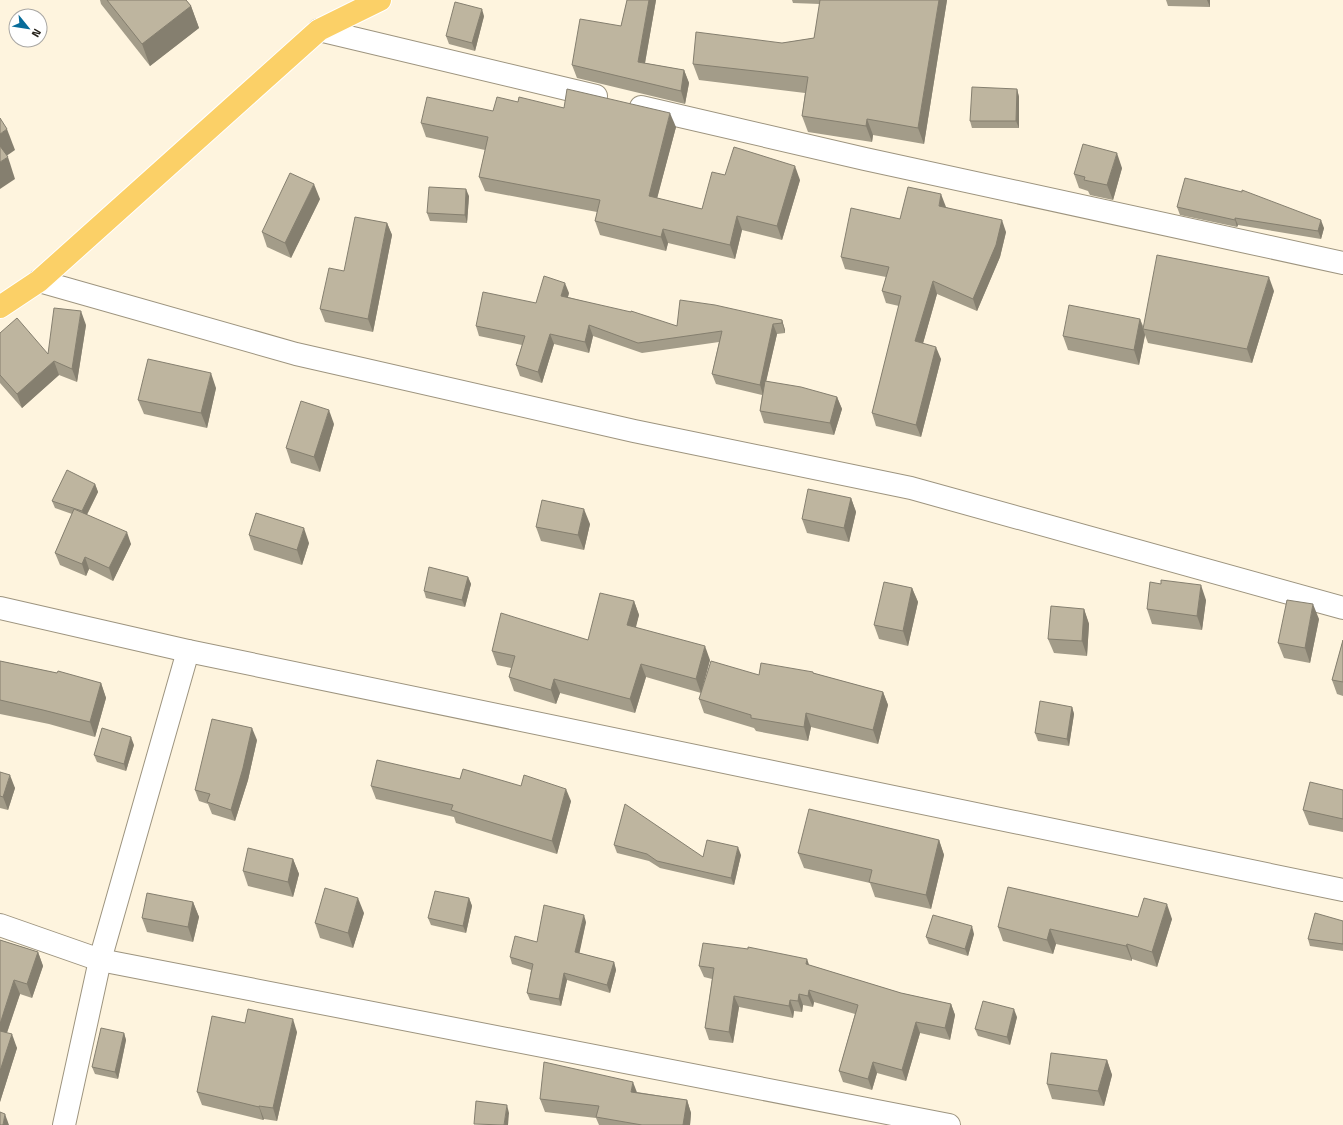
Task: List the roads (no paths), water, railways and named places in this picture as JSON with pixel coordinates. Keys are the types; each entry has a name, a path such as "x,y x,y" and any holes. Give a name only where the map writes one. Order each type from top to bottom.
{"highway":[{"path":"0,307 39,281 319,30 380,0"}],"street":[{"path":"319,30 865,160 1343,263"},
{"path":"39,281 296,354 634,431 912,488 1343,608"},
{"path":"0,608 188,651 1343,890"},
{"path":"64,1125 100,960 188,651"},
{"path":"0,925 100,960 949,1125"}]}
